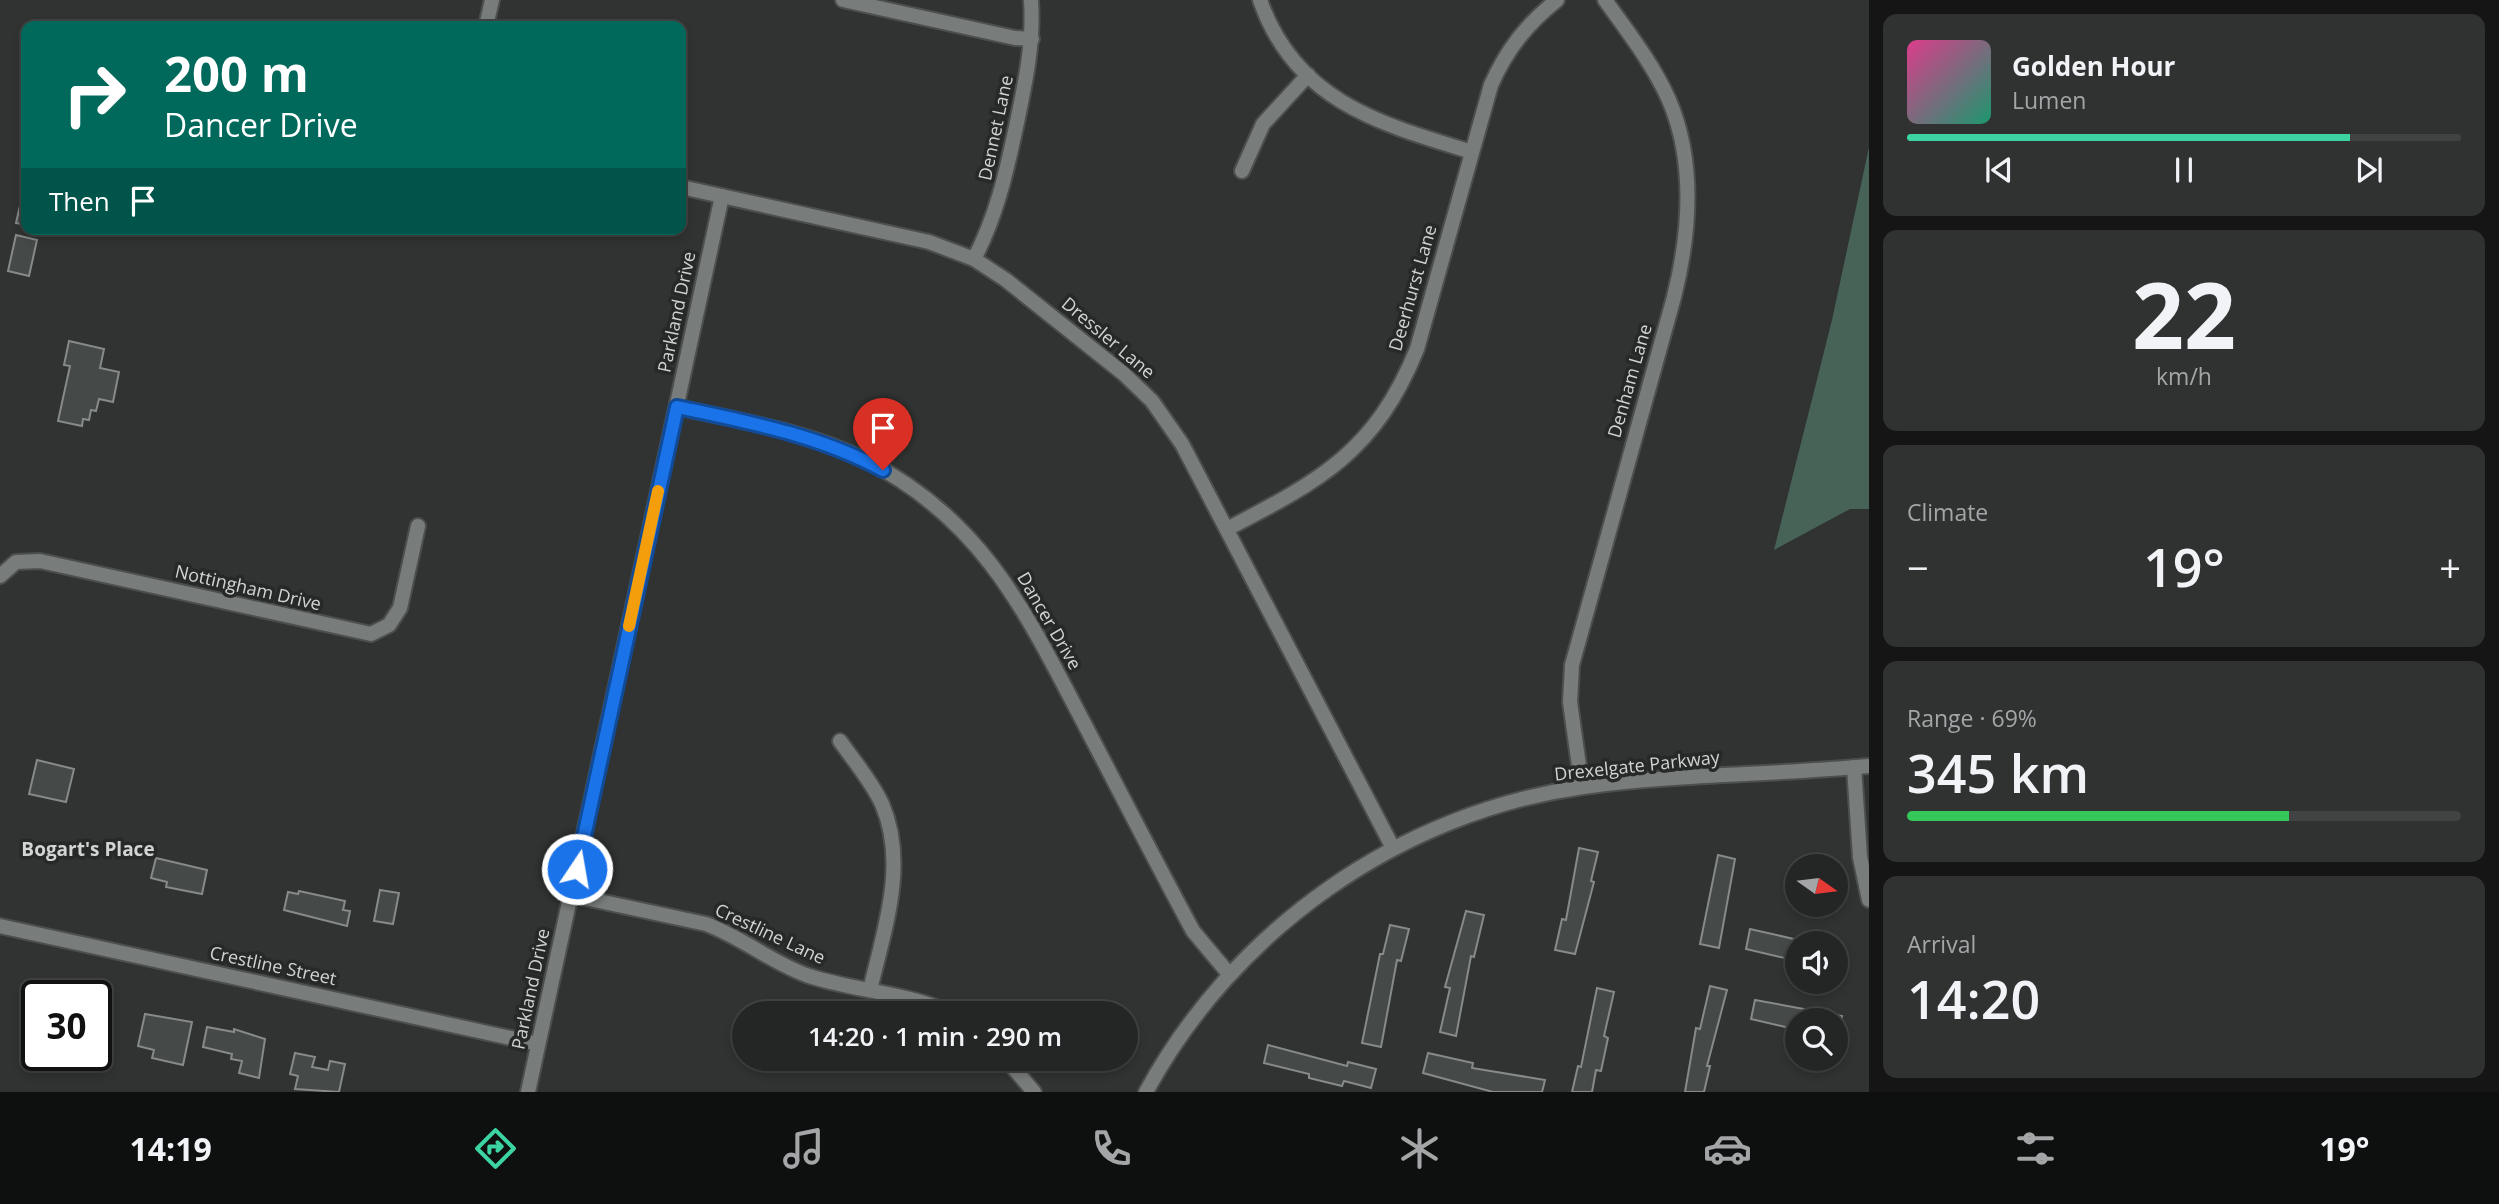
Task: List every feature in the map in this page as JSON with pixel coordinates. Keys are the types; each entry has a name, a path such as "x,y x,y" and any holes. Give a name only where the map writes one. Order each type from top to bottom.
{"street":[{"path":"487,21 492,0"},
{"path":"843,0 1032,39"},
{"name":"Dennet Lane","path":"974,260 999,204 1027,76 1032,39 1031,0"},
{"path":"1260,0 1283,44 1308,75 1336,99 1367,117 1472,152"},
{"name":"Deerhurst Lane","path":"1227,529 1296,493 1332,470 1369,433 1392,399 1417,349 1491,85 1508,50 1523,29 1558,0"},
{"name":"Denham Lane","path":"1582,787 1570,702 1572,665 1674,297 1686,242 1688,217 1685,166 1672,107 1651,66 1605,0"},
{"path":"1242,172 1263,124 1308,75"},
{"name":"Dressler Lane","path":"686,188 929,242 974,260 1034,302 1124,374 1152,401 1182,444 1393,848"},
{"name":"Parkland Drive","path":"528,1092 722,196"},
{"name":"Dancer Drive","path":"677,407 782,430 842,450 905,483 941,510 971,538 1022,605 1193,931 1229,974"},
{"name":"Nottingham Drive","path":"0,576 16,562 40,561 371,634 389,625 400,608 418,526"},
{"path":"840,740 881,803 891,836 894,874 892,892 870,990"},
{"path":"1862,767 1860,857 1869,901"},
{"name":"Drexelgate Parkway","path":"1146,1092 1183,1032 1229,974 1294,914 1348,875 1393,848 1483,812 1582,787 1862,767"},
{"name":"Crestline Lane","path":"571,895 706,924 747,942 796,971 918,1001"},
{"name":"Crestline Street","path":"0,926 538,1044"},
{"path":"1016,1071 1034,1092"}],"green space":[{"path":"1869,147 1869,509 1850,509 1774,550 1832,320"}],"building":[{"path":"21,201 21,224 16,223"},
{"path":"16,235 37,240 29,276 8,271"},
{"path":"69,341 104,349 100,368 119,372 113,402 99,399 96,411 91,410 89,420 83,419 82,426 58,421 70,366 64,365"},
{"path":"37,760 74,769 66,802 29,794"},
{"path":"1579,848 1598,852 1591,881 1594,882 1575,954 1555,950 1562,919 1566,920"},
{"path":"1718,855 1735,859 1719,948 1700,944"},
{"path":"156,858 207,870 202,894 166,887 167,882 151,878"},
{"path":"380,890 399,893 393,924 374,921"},
{"path":"299,891 345,901 343,910 350,911 347,926 284,910 288,892 298,894"},
{"path":"1466,911 1484,915 1474,957 1471,956 1456,1036 1440,1032 1450,988 1445,987"},
{"path":"1390,925 1409,929 1401,961 1397,960 1381,1047 1362,1043 1380,954 1383,954"},
{"path":"1750,929 1785,937 1785,958 1746,949"},
{"path":"1710,986 1727,990 1707,1066 1710,1066 1704,1092 1685,1092 1696,1028 1700,1029"},
{"path":"1597,988 1614,992 1604,1036 1608,1038 1601,1071 1596,1070 1592,1092 1572,1092 1578,1066 1581,1067"},
{"path":"1755,1000 1798,1008 1785,1008 1785,1027 1751,1019"},
{"path":"145,1014 192,1022 183,1065 152,1058 154,1050 138,1046"},
{"path":"207,1027 234,1032 234,1029 265,1039 259,1078 239,1073 242,1061 231,1059 232,1054 203,1047"},
{"path":"1268,1045 1347,1066 1348,1062 1376,1069 1371,1088 1344,1081 1342,1086 1309,1078 1309,1074 1264,1063"},
{"path":"295,1053 315,1057 312,1067 328,1070 330,1061 345,1064 339,1092 295,1089 298,1076 290,1074"},
{"path":"1428,1053 1473,1063 1472,1068 1545,1080 1542,1092 1493,1092 1423,1073"}],"slow traffic":[{"path":"629,626 658,491"}],"district":[{"name":"Bogart's Place","path":"88,849"}],"route":[{"path":"577,869 677,407 805,436 883,470"}]}
